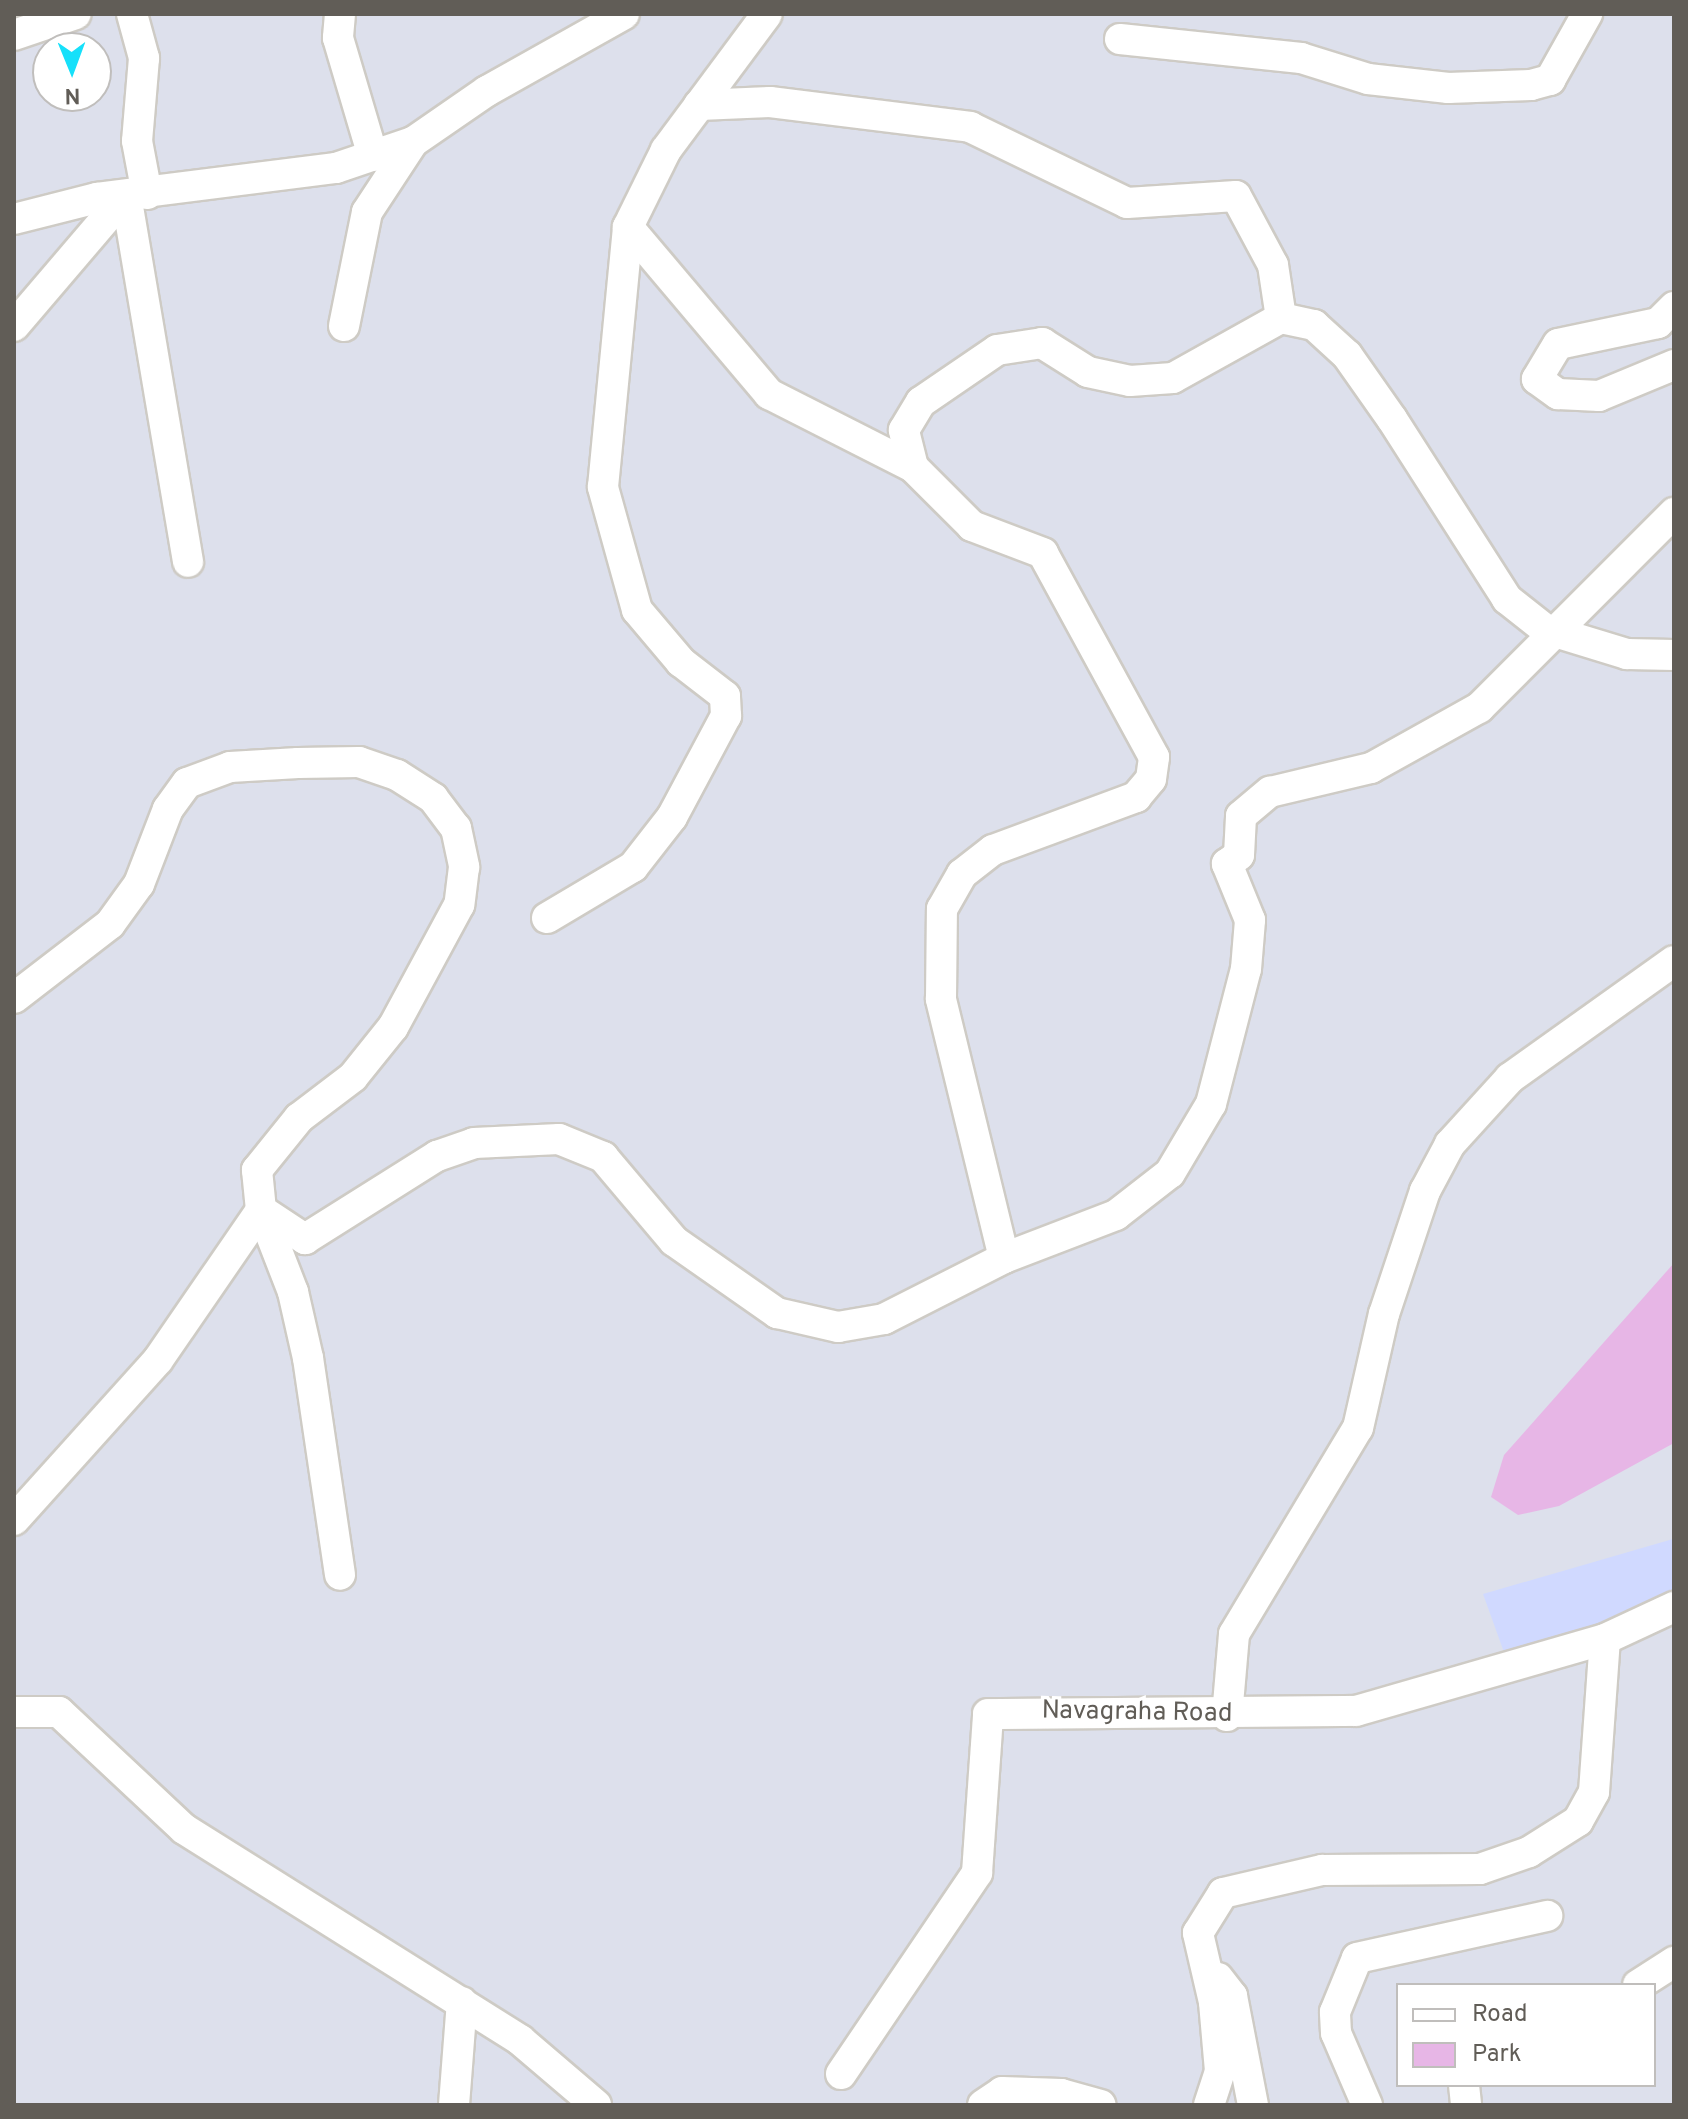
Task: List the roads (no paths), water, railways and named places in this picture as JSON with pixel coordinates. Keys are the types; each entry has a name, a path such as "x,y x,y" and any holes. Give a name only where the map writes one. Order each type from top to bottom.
{"street":[{"path":"14,35 76,14"},
{"path":"132,14 144,58 137,141 137,195 188,562"},
{"path":"340,14 338,38 373,156"},
{"path":"14,219 137,195 336,168 373,156 413,142 487,91 624,14"},
{"path":"547,918 633,867 672,817 726,716 725,696 681,662 637,610 603,487 628,227 666,150 767,14"},
{"path":"1120,39 1301,58 1395,82 1531,85 1550,80 1587,14"},
{"path":"699,105 770,102 970,127 1127,203 1236,196 1273,265 1281,318"},
{"path":"344,326 367,212 413,142"},
{"path":"14,326 137,195"},
{"path":"628,227 769,394 913,467 972,526 1043,553 1154,757 1151,779 1136,797 993,850 962,874 942,909 941,999 1004,1258"},
{"path":"1674,307 1658,323 1558,344 1537,379 1558,394 1599,396 1674,365"},
{"path":"913,467 904,430 921,402 997,350 1042,343 1088,372 1130,381 1173,378 1281,318 1314,325 1347,355 1472,554 1507,599 1558,633 1627,654 1674,655"},
{"path":"261,1210 305,1239 437,1156 474,1143 559,1139 603,1157 653,1221 715,1274 777,1313 808,1323 884,1319 1004,1258 1116,1215 1170,1173 1195,1139 1227,1055 1251,943 1246,901 1227,864 1239,855 1241,816 1270,792 1371,768 1479,708 1558,633 1674,513"},
{"path":"14,998 110,924 139,884 168,809 187,783 230,767 359,762 433,798 456,828 464,867 459,905 393,1027 353,1077 299,1118 257,1170 261,1210 293,1292 308,1358 340,1575"},
{"path":"1227,1716 1234,1634 1358,1428 1384,1314 1425,1191 1450,1144 1510,1078 1674,961"},
{"path":"14,1520 158,1360 261,1210"},
{"name":"Navagraha Road","path":"841,2074 977,1873 988,1714 1227,1716 1383,1706 1605,1639 1674,1607"},
{"path":"1209,2105 1220,2071 1207,1962 1198,1933 1223,1893 1322,1870 1480,1869 1529,1852 1578,1821 1594,1792 1605,1639"},
{"path":"14,1712 59,1712 184,1829 462,2002 596,2105"},
{"path":"1367,2105 1336,2033 1335,2012 1357,1958 1547,1916"},
{"path":"1207,1962 1232,1996 1253,2105"},
{"path":"1641,1983 1674,1962"},
{"path":"454,2105 462,2002"},
{"path":"983,2105 1002,2092 1061,2094 1101,2105"}]}
